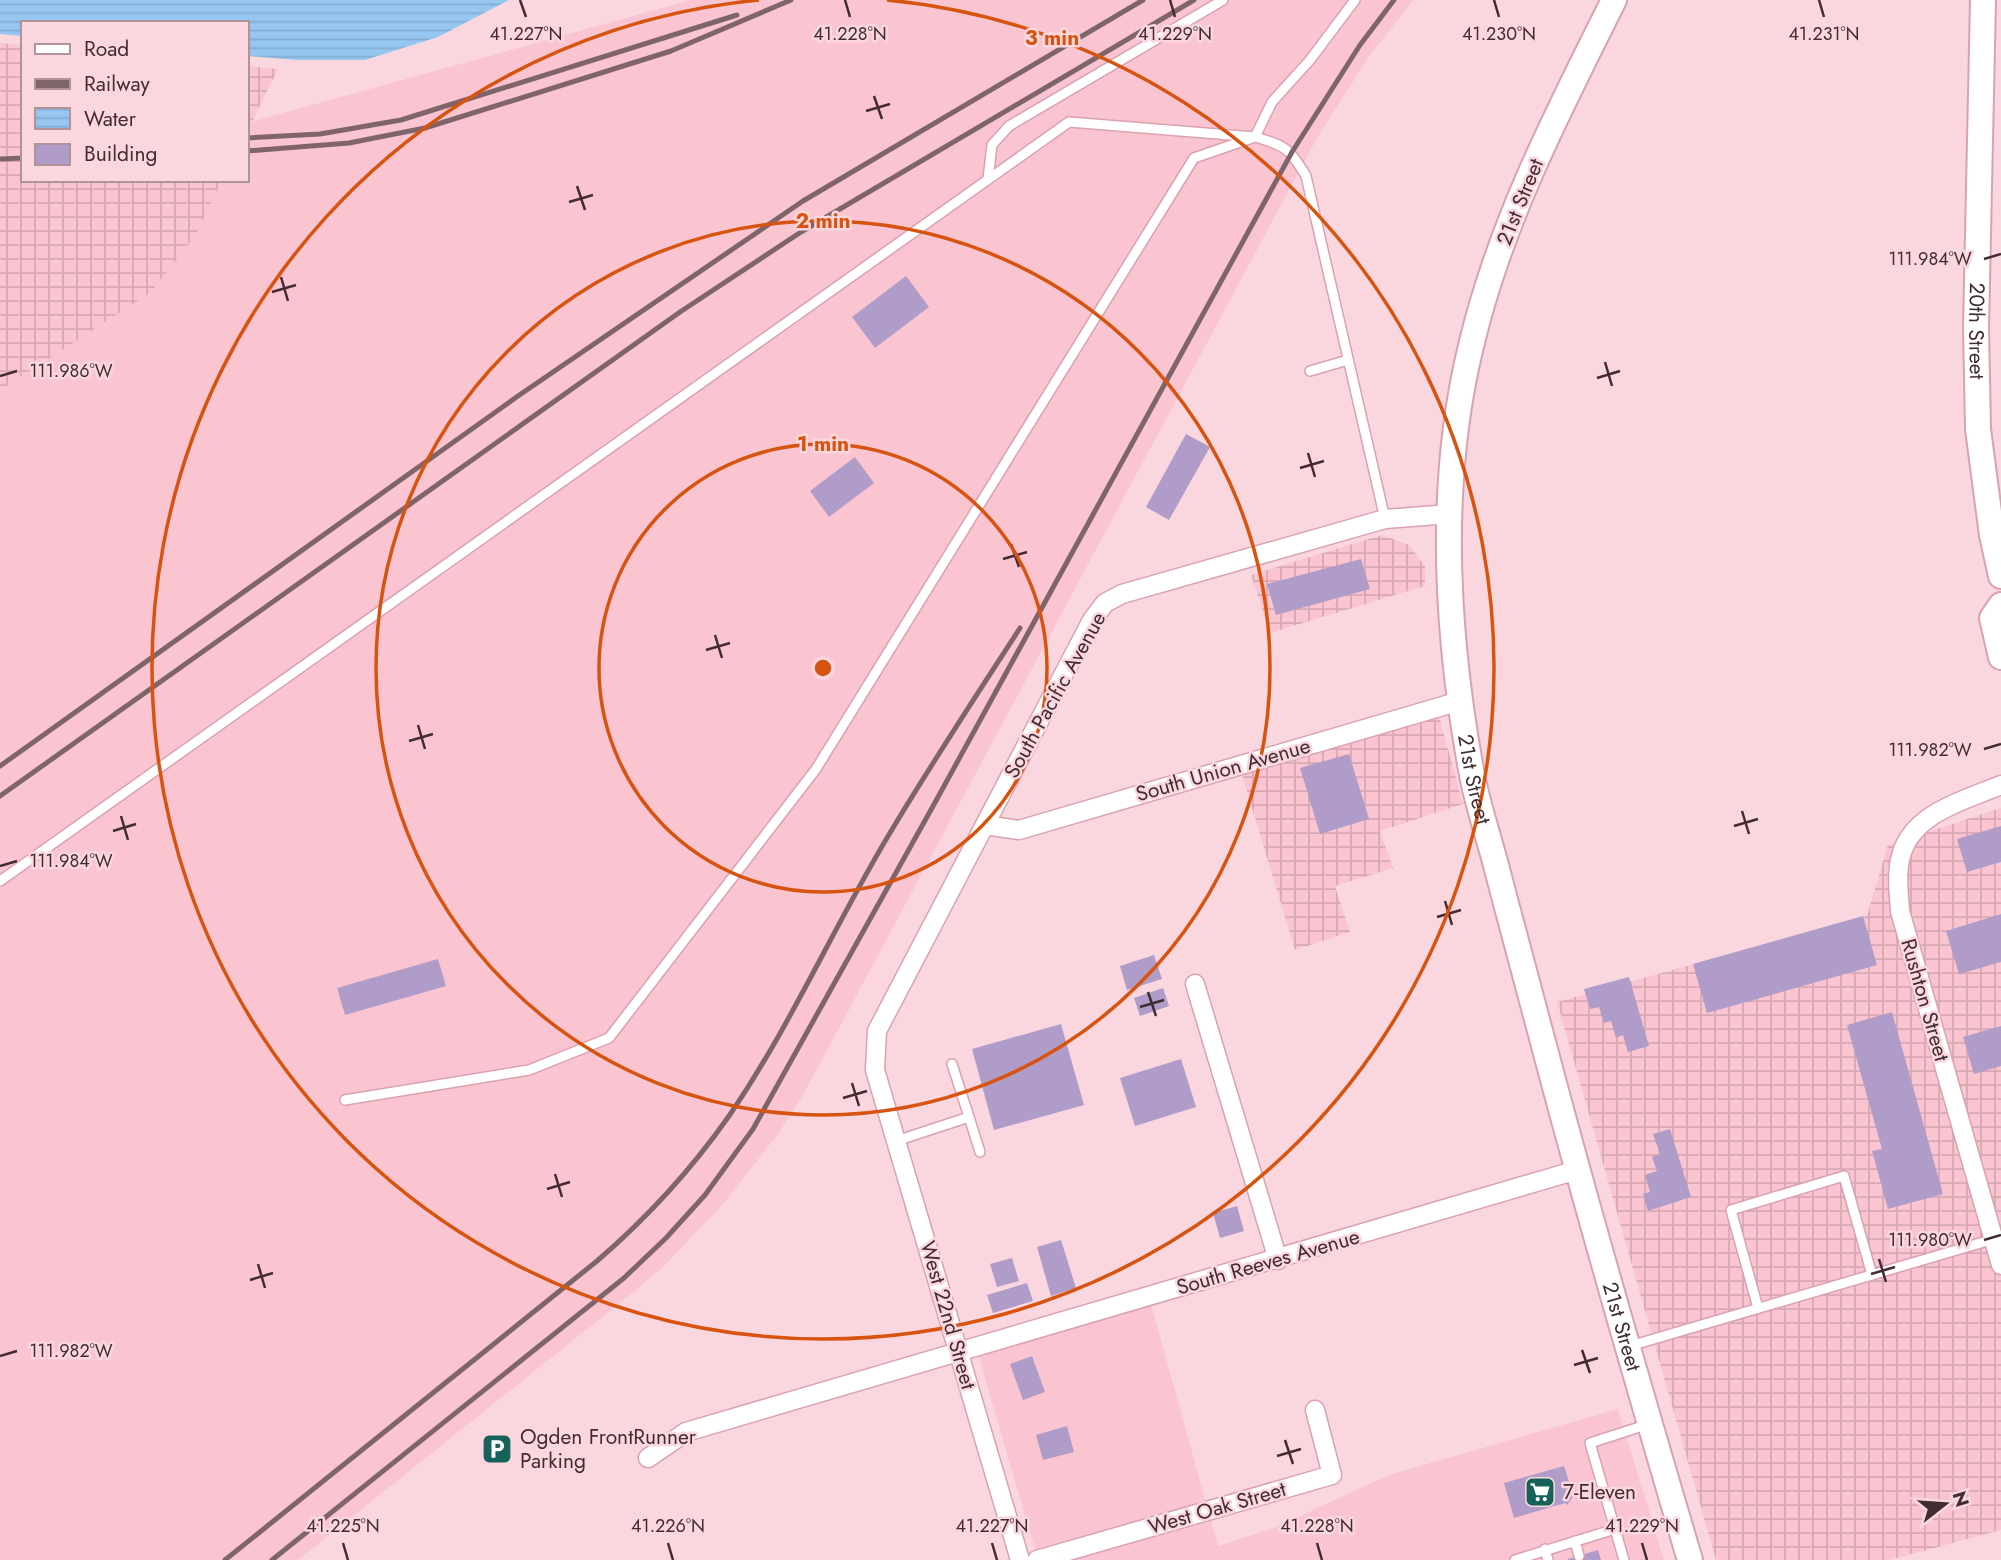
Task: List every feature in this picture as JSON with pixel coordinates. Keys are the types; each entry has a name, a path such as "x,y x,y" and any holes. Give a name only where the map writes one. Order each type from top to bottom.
{"main road":[{"name":"21st Street","path":"1614,0 1526,181 1493,270 1471,347 1456,431 1450,514 1450,608 1460,701 1473,779 1577,1170 1690,1560"},
{"name":"20th Street","path":"1983,0 1976,328 1979,429 1992,535 2001,576"},
{"path":"2001,605 1992,618 2001,657"}],"street":[{"name":"South Pacific Avenue","path":"875,1070 877,1031 1092,620 1105,603 1122,594 1385,519 1450,514"},
{"name":"South Union Avenue","path":"985,825 1019,830 1460,701"},
{"name":"Rushton Street","path":"2001,785 1930,817 1918,827 1908,842 1901,854 1899,867 1900,911 2001,1265"},
{"path":"1195,984 1278,1260"},
{"name":"West 22nd Street","path":"875,1070 1020,1560"},
{"name":"South Reeves Avenue","path":"648,1458 686,1432 1577,1170"},
{"name":"West Oak Street","path":"1037,1560 1332,1475 1315,1410"}],"lane":[{"path":"988,179 992,145 1009,126 1223,0"},
{"path":"345,1101 529,1070 608,1038 816,769 1194,158 1255,137 1272,102 1310,60 1354,0"},
{"path":"0,881 1069,122 1255,137 1279,143 1292,152 1306,176 1385,519"},
{"path":"1310,371 1348,360"},
{"path":"952,1064 980,1152"},
{"path":"896,1141 969,1117"},
{"path":"1758,1308 1731,1210 1844,1176 1872,1275"},
{"path":"1628,1346 1994,1239"},
{"path":"1624,1560 1590,1443 1650,1424"},
{"path":"1515,1560 1615,1529"},
{"path":"1575,1541 1579,1556"},
{"path":"1545,1549 1548,1560"}],"shaded area":[{"path":"691,0 1413,0 1368,58 1317,138 802,1097 778,1134 724,1203 662,1268 298,1560 0,1560 0,383 214,182 248,182 248,123"},
{"path":"0,43 21,45 21,182 221,182 195,236 150,293 0,390"},
{"path":"248,66 278,69 248,130"},
{"path":"1382,535 1409,545 1425,566 1425,586 1270,633 1251,575"},
{"path":"1439,716 1463,804 1380,831 1393,868 1335,886 1350,932 1295,950 1242,775"},
{"path":"2001,808 2001,1530 1890,1560 1716,1560 1557,1002 1867,916 1888,845"},
{"path":"1151,1304 1218,1546 1274,1528 1389,1475 1618,1409 1664,1560 1038,1560 978,1354"}],"water":[{"path":"0,0 509,0 438,37 365,60 297,60 248,56 248,21 21,21 21,36 0,34"}],"building":[{"path":"906,276 929,307 875,348 852,317"},
{"path":"1186,434 1210,447 1169,520 1146,507"},
{"path":"855,457 874,483 829,517 810,491"},
{"path":"1361,559 1370,589 1276,615 1267,584"},
{"path":"1349,754 1369,819 1320,834 1300,768"},
{"path":"2001,826 2001,862 1967,872 1957,839"},
{"path":"2001,914 2001,962 1959,974 1946,931"},
{"path":"1863,916 1877,965 1707,1013 1693,964"},
{"path":"1154,955 1162,979 1127,990 1120,966"},
{"path":"438,959 446,986 345,1015 337,988"},
{"path":"1629,977 1649,1046 1628,1052 1623,1035 1616,1038 1611,1021 1604,1023 1599,1007 1590,1009 1584,989"},
{"path":"1163,988 1169,1006 1140,1016 1134,998"},
{"path":"1892,1012 1943,1194 1888,1209 1872,1151 1882,1149 1847,1025"},
{"path":"1061,1024 1084,1105 994,1130 972,1049"},
{"path":"2001,1026 2001,1066 1974,1074 1963,1037"},
{"path":"1181,1059 1196,1107 1135,1126 1120,1078"},
{"path":"1670,1129 1691,1197 1648,1211 1643,1194 1650,1192 1645,1175 1657,1171 1652,1157 1660,1154 1653,1134"},
{"path":"1237,1206 1244,1231 1220,1238 1213,1213"},
{"path":"1061,1240 1076,1288 1051,1296 1037,1247"},
{"path":"1012,1258 1019,1281 997,1287 990,1264"},
{"path":"1027,1283 1033,1301 993,1313 987,1295"},
{"path":"1032,1356 1045,1392 1023,1400 1010,1364"},
{"path":"1067,1426 1074,1452 1043,1460 1036,1435"},
{"name":"7-Eleven","path":"1564,1466 1575,1494 1567,1505 1565,1503 1514,1518 1504,1483"},
{"path":"1598,1550 1601,1560 1568,1560 1568,1559"}],"railway":[{"path":"248,151 349,143 425,128 671,51 791,0"},
{"path":"0,766 518,396 803,201 1143,0"},
{"path":"0,796 680,312 801,232 1194,0"},
{"path":"272,1560 624,1278 666,1238 705,1195 753,1129 1292,152 1360,45 1394,0"},
{"path":"248,138 320,134 401,120 737,15"},
{"path":"0,159 21,158"},
{"path":"225,1560 597,1261 633,1228 684,1174 729,1116 771,1050 884,843 1020,628"}],"place":[{"name":"Ogden FrontRunner Parking","path":"497,1449"},
{"name":"7-Eleven","path":"1540,1492"}]}
